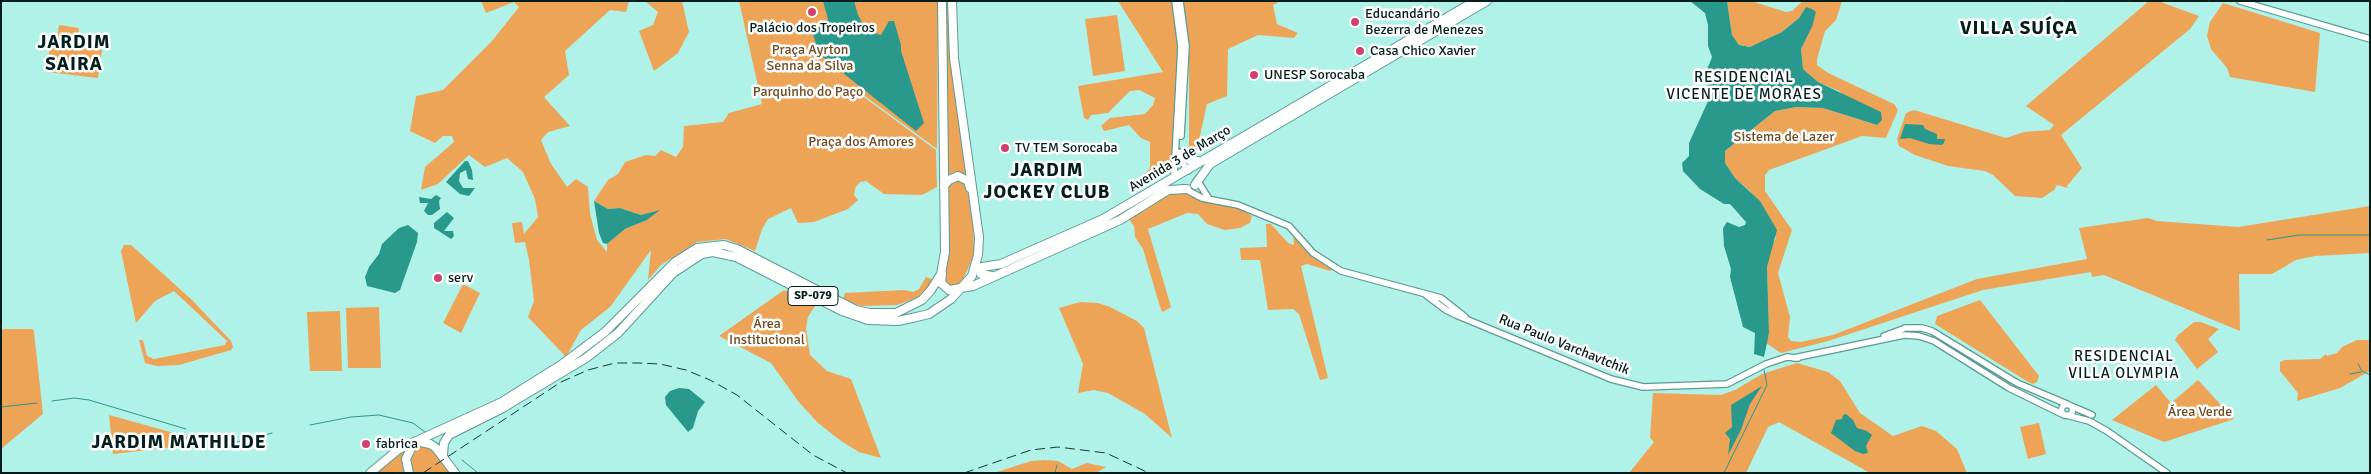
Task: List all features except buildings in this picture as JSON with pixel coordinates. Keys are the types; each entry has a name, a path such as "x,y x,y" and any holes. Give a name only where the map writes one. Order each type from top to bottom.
{"main road":[{"name":"SP-079","path":"415,441 502,402 561,365 605,332 675,262 698,248 724,245 737,250 856,310 869,314 896,313 909,308 931,290 943,267 946,242 942,1"},
{"name":"SP-079","path":"443,455 444,443 454,432 502,409 592,354 618,332 673,273 702,254 713,252 736,257 842,311 868,320 898,321 928,314 944,304 961,289 972,276 979,237 954,58 952,1"},
{"name":"Avenida 3 de Março","path":"961,289 1120,220 1168,190 1185,188 1200,160 1475,1"},
{"name":"Avenida 3 de Março","path":"993,264 1001,264 1103,219 1191,177 1488,1"},
{"path":"1344,85 1348,81 1348,76"},
{"path":"1180,154 1190,160 1200,160"},
{"path":"1185,188 1180,184 1179,178 1191,177"},
{"path":"944,186 952,178 964,178 970,185 974,204"},
{"path":"978,250 983,259 993,264"},
{"path":"992,276 982,275 980,271 983,265 993,264"},
{"path":"943,267 941,278 943,286 949,290 961,289"},
{"path":"409,473 407,455 415,441"},
{"path":"370,473 394,452 415,441 432,445 443,455 454,473"}],"street":[{"path":"1175,1 1181,47 1191,177"},
{"path":"1180,1 1186,46 1180,154 1191,177 1209,199"},
{"path":"2240,1 2370,39"},
{"name":"Rua Paulo Varchavtchik","path":"1185,188 1197,196 1238,205 1289,226 1313,253 1341,271 1426,295 1446,310 1611,380 1643,387 1726,388 1761,369 1798,358 1863,344 1922,328 1932,331 2017,384 2092,415"},
{"name":"Rua Paulo Varchavtchik","path":"1904,332 1934,341 2009,388 2065,415 2095,424 2167,473"},
{"name":"Rua Paulo Varchavtchik","path":"1681,387 1727,384 1766,364 1787,357 1798,358"},
{"path":"1714,388 1725,385"},
{"path":"2065,415 2062,408 2068,405"},
{"path":"2092,415 2095,424"},
{"name":"Rua Paulo Varchavtchik","path":"2073,417 2092,415"}],"green space":[{"path":"481,1 629,1 626,12 610,10 565,51 569,75 544,97 570,126 548,132 541,140 551,164 567,187 576,179 588,187 590,214 597,240 607,252 607,244 625,229 647,220 658,211 641,215 620,208 608,209 594,201 608,180 618,174 625,162 646,155 655,156 661,150 676,157 683,147 684,126 723,122 729,113 762,104 739,1 938,1 937,149 858,91 842,106 857,92 936,150 937,187 922,195 884,194 866,181 860,182 855,188 854,195 858,200 848,209 814,222 798,223 791,208 768,219 762,229 755,251 726,239 697,242 661,265 648,280 651,250 610,307 581,330 566,357 528,317 534,301 529,260 525,242 515,243 512,223 522,222 524,234 538,217 535,199 523,172 507,158 485,167 469,155 438,184 421,190 425,167 454,142 452,136 443,136 435,143 410,131 416,96 443,90 492,41 519,7 514,2 486,13"},
{"path":"645,1 682,1 689,32 678,53 654,71 639,31 653,25 658,12"},
{"path":"945,1 949,1 968,176 959,174 946,180"},
{"path":"1118,1 1172,1 1178,47 1175,168 1145,183 1143,176 1150,168 1150,142 1141,138 1129,125 1104,131 1101,126 1110,118 1145,114 1153,105 1155,98 1139,90 1130,91 1108,113 1091,115 1088,120 1084,118 1078,86 1163,72"},
{"path":"1182,1 1281,1 1273,5 1277,24 1298,33 1294,38 1258,35 1228,49 1227,96 1207,104 1196,154 1189,154 1189,50"},
{"name":"Sistema de Lazer","path":"1727,1 1751,1 1786,12 1792,11 1803,1 1842,1 1836,20 1825,31 1817,65 1828,73 1894,104 1898,110 1886,138 1862,136 1769,170 1765,175 1765,191 1792,230 1778,273 1790,317 1788,337 1791,341 1801,342 1833,335 1977,279 2087,259 2079,228 2148,218 2157,221 2238,227 2370,206 2370,253 2315,256 2296,260 2272,274 2239,274 2240,331 2104,275 2092,277 2091,272 1983,290 1828,341 1781,353 1766,343 1769,333 1767,267 1770,249 1776,238 1750,191 1735,178 1725,163 1725,151 1775,111 1796,107 1823,108 1877,125 1839,91 1818,82 1803,69 1801,49 1812,27 1806,8 1799,18 1782,32 1751,47 1739,45 1732,35"},
{"path":"2149,1 2158,1 2199,16 2190,29 2061,135 2082,168 2067,186 2068,188 2057,185 2054,190 2042,198 2015,196 1993,175 1985,171 1948,166 1915,155 1899,146 1897,139 1906,113 1914,110 2006,138 2024,132 2050,130 2054,125 2026,106"},
{"path":"2223,3 2320,33 2315,92 2230,77 2227,68 2211,49 2207,36 2210,22"},
{"path":"1117,15 1125,71 1093,76 1085,19"},
{"path":"59,25 79,28 77,43 57,40"},
{"path":"50,43 102,50 98,78 47,72"},
{"path":"959,179 967,184 973,222 974,250 973,258 961,283 950,287 946,284 943,277 948,253 948,186 949,182"},
{"path":"1184,193 1222,205 1237,207 1252,216 1250,223 1240,228 1225,230 1207,224 1198,214 1187,213 1148,229 1171,307 1163,312 1143,249 1135,237 1134,226 1128,218 1167,194"},
{"path":"1266,224 1271,224 1288,243 1294,245 1293,233 1318,260 1333,269 1330,271 1307,264 1301,266 1328,378 1320,380 1299,314 1293,309 1268,310 1260,260 1241,260 1240,248 1267,247"},
{"path":"124,245 131,245 192,300 231,341 233,347 231,350 179,365 157,366 145,363 139,340 143,340 147,356 154,359 225,345 227,341 174,291 155,301 136,323 121,251"},
{"path":"926,277 932,279 924,295 897,305 861,306 843,299 845,293 904,290 913,292 919,289"},
{"path":"463,284 480,293 461,333 443,323"},
{"name":"Área Institucional","path":"784,290 815,306 808,317 806,328 810,355 827,371 851,379 881,458 859,452 841,441 817,422 798,401 771,363 719,336"},
{"path":"1980,300 2039,376 2037,382 2033,384 2028,382 1935,324 1937,316"},
{"path":"1080,302 1098,303 1110,307 1137,321 1144,328 1172,438 1145,414 1108,393 1094,390 1078,393 1083,364 1059,308"},
{"path":"379,307 381,368 348,368 346,308"},
{"path":"340,311 342,371 310,371 307,312"},
{"path":"2194,322 2201,322 2219,329 2208,339 2218,352 2197,369 2175,340 2178,335"},
{"path":"33,329 43,414 1,449 1,330"},
{"path":"2357,340 2370,340 2370,371 2340,388 2297,401 2298,393 2280,371 2280,362 2285,360 2320,359 2326,354 2327,356 2337,353 2342,347"},
{"path":"1797,363 1828,372 1840,381 1860,413 1893,436 1922,426 1936,431 1957,449 1967,473 1870,473 1779,422 1768,427 1746,473 1629,473 1654,442 1650,438 1653,393 1721,395 1735,390 1762,374"},
{"name":"Área Verde","path":"2198,380 2234,419 2164,442 2112,420 2156,385 2171,403"},
{"path":"109,415 192,438 192,445 113,454"},
{"path":"2039,423 2046,454 2028,459 2020,427"},
{"path":"419,445 426,445 439,454 450,473 411,473 408,464 412,449"},
{"path":"407,447 403,462 406,473 373,473"},
{"path":"1031,461 1058,461 1072,469 1087,463 1106,467 1096,473 994,473"}],"shaded area":[{"path":"823,1 854,1 858,15 867,31 881,35 889,21 894,21 901,51 924,123 916,131 819,54 813,34 828,19"},
{"path":"1690,1 1727,1 1732,35 1739,45 1750,47 1782,32 1799,18 1806,7 1812,9 1816,12 1812,27 1801,49 1803,69 1818,82 1881,112 1882,120 1877,125 1823,108 1796,107 1775,111 1725,151 1725,163 1735,178 1760,201 1777,230 1767,267 1769,333 1764,357 1754,354 1755,333 1743,327 1730,277 1731,269 1724,246 1723,228 1727,222 1739,227 1745,225 1746,222 1730,204 1724,204 1700,189 1683,171 1682,163 1689,156 1689,143 1709,99 1706,72 1712,57 1708,46 1708,25 1705,13"},
{"path":"1905,124 1923,125 1925,129 1937,134 1937,139 1945,139 1944,143 1942,145 1929,144 1910,138 1900,139"},
{"path":"465,161 468,161 472,170 473,180 468,179 466,170 460,173 459,181 463,188 475,188 469,196 460,194 446,182"},
{"path":"436,195 441,198 439,201 440,209 432,215 428,215 424,211 428,203 420,203 419,197 431,199"},
{"path":"594,201 608,209 620,208 641,215 660,210 647,220 625,229 607,244 603,243 599,233"},
{"path":"447,212 454,218 444,231 453,231 454,236 451,239 434,228 434,223"},
{"path":"408,225 418,233 417,242 400,290 395,293 367,286 365,277 369,267 379,254 382,244 399,228"},
{"path":"1762,386 1750,404 1741,430 1728,455 1730,439 1725,433 1732,427 1731,405"},
{"path":"679,388 689,389 705,402 698,411 693,428 688,432 666,405 665,397 670,391"},
{"path":"1846,414 1853,420 1857,428 1867,431 1872,435 1866,446 1868,453 1863,454 1855,451 1831,433 1836,420 1842,419 1843,415"}],"waterway":[{"path":"2267,240 2299,235 2370,235"},
{"path":"2358,364 2362,371 2370,375"},
{"path":"1724,473 1767,385 1764,370"},
{"path":"2350,374 2361,372"},
{"path":"52,401 74,398 89,400 186,429"},
{"path":"1,407 37,403"},
{"path":"310,425 351,417 379,415 413,423 425,432"},
{"path":"203,434 234,443 272,433"},
{"path":"462,460 478,473"},
{"path":"1055,473 1057,465"}],"railway":[{"path":"423,473 561,382 588,370 615,363 660,364 686,370 710,380 737,395 813,455 847,473"},
{"path":"964,473 1031,450 1058,447 1106,453 1149,473"}],"place":[{"name":"Palácio dos Tropeiros","path":"812,12"},
{"name":"Educandário Bezerra de Menezes","path":"1355,22"},
{"name":"Casa Chico Xavier","path":"1360,51"},
{"name":"UNESP Sorocaba","path":"1254,75"},
{"name":"TV TEM Sorocaba","path":"1005,148"},
{"name":"serv","path":"438,278"},
{"name":"fabrica","path":"366,444"}],"district":[{"name":"VILLA SUÍÇA","path":"2019,29"},
{"name":"JARDIM SAIRA","path":"74,54"},
{"name":"RESIDENCIAL VICENTE DE MORAES","path":"1744,86"},
{"name":"JARDIM JOCKEY CLUB","path":"1047,182"},
{"name":"RESIDENCIAL VILLA OLYMPIA","path":"2124,366"},
{"name":"JARDIM MATHILDE","path":"179,443"}],"park label":[{"name":"Praça Ayrton Senna da Silva","path":"810,58"},
{"name":"Parquinho do Paço","path":"808,92"},
{"name":"Praça dos Amores","path":"861,142"}]}
